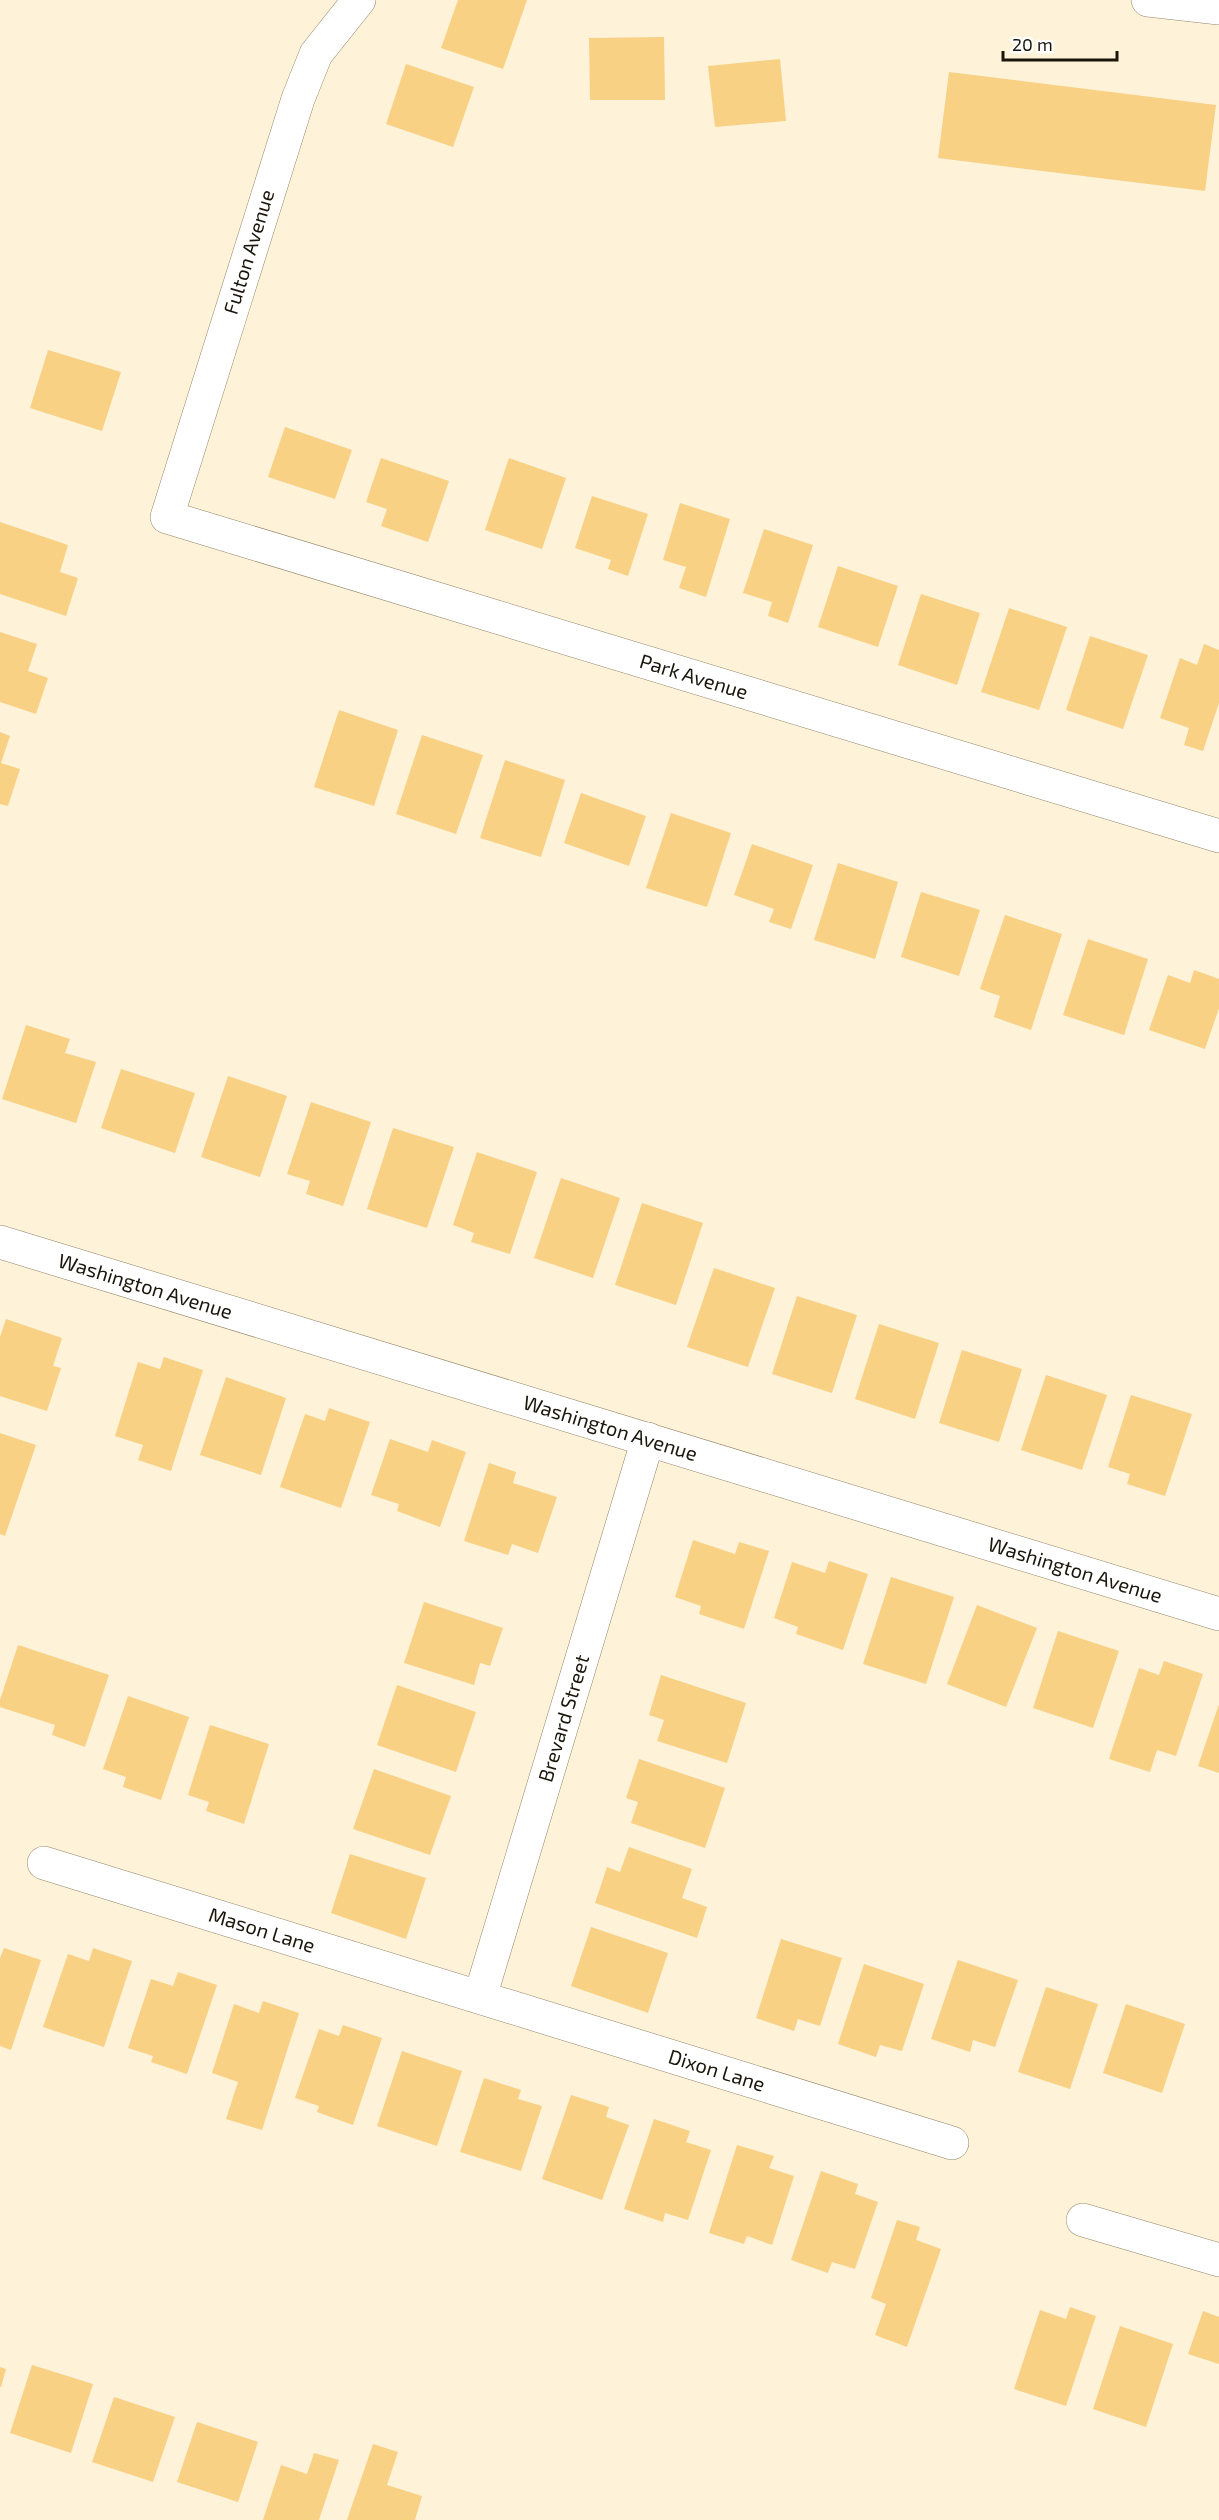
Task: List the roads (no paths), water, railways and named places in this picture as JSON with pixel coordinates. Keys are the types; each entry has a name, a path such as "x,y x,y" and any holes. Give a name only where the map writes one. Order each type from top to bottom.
{"street":[{"name":"Fulton Avenue","path":"167,518 298,99 316,54 359,0"},
{"path":"1148,0 1211,5"},
{"name":"Park Avenue","path":"167,518 1219,836"},
{"name":"Washington Avenue","path":"0,1242 1219,1614"},
{"name":"Brevard Street","path":"480,1997 648,1439"},
{"name":"Mason Lane","path":"44,1863 480,1997"},
{"name":"Dixon Lane","path":"480,1997 952,2143"},
{"path":"1083,2220 1219,2260"}]}
